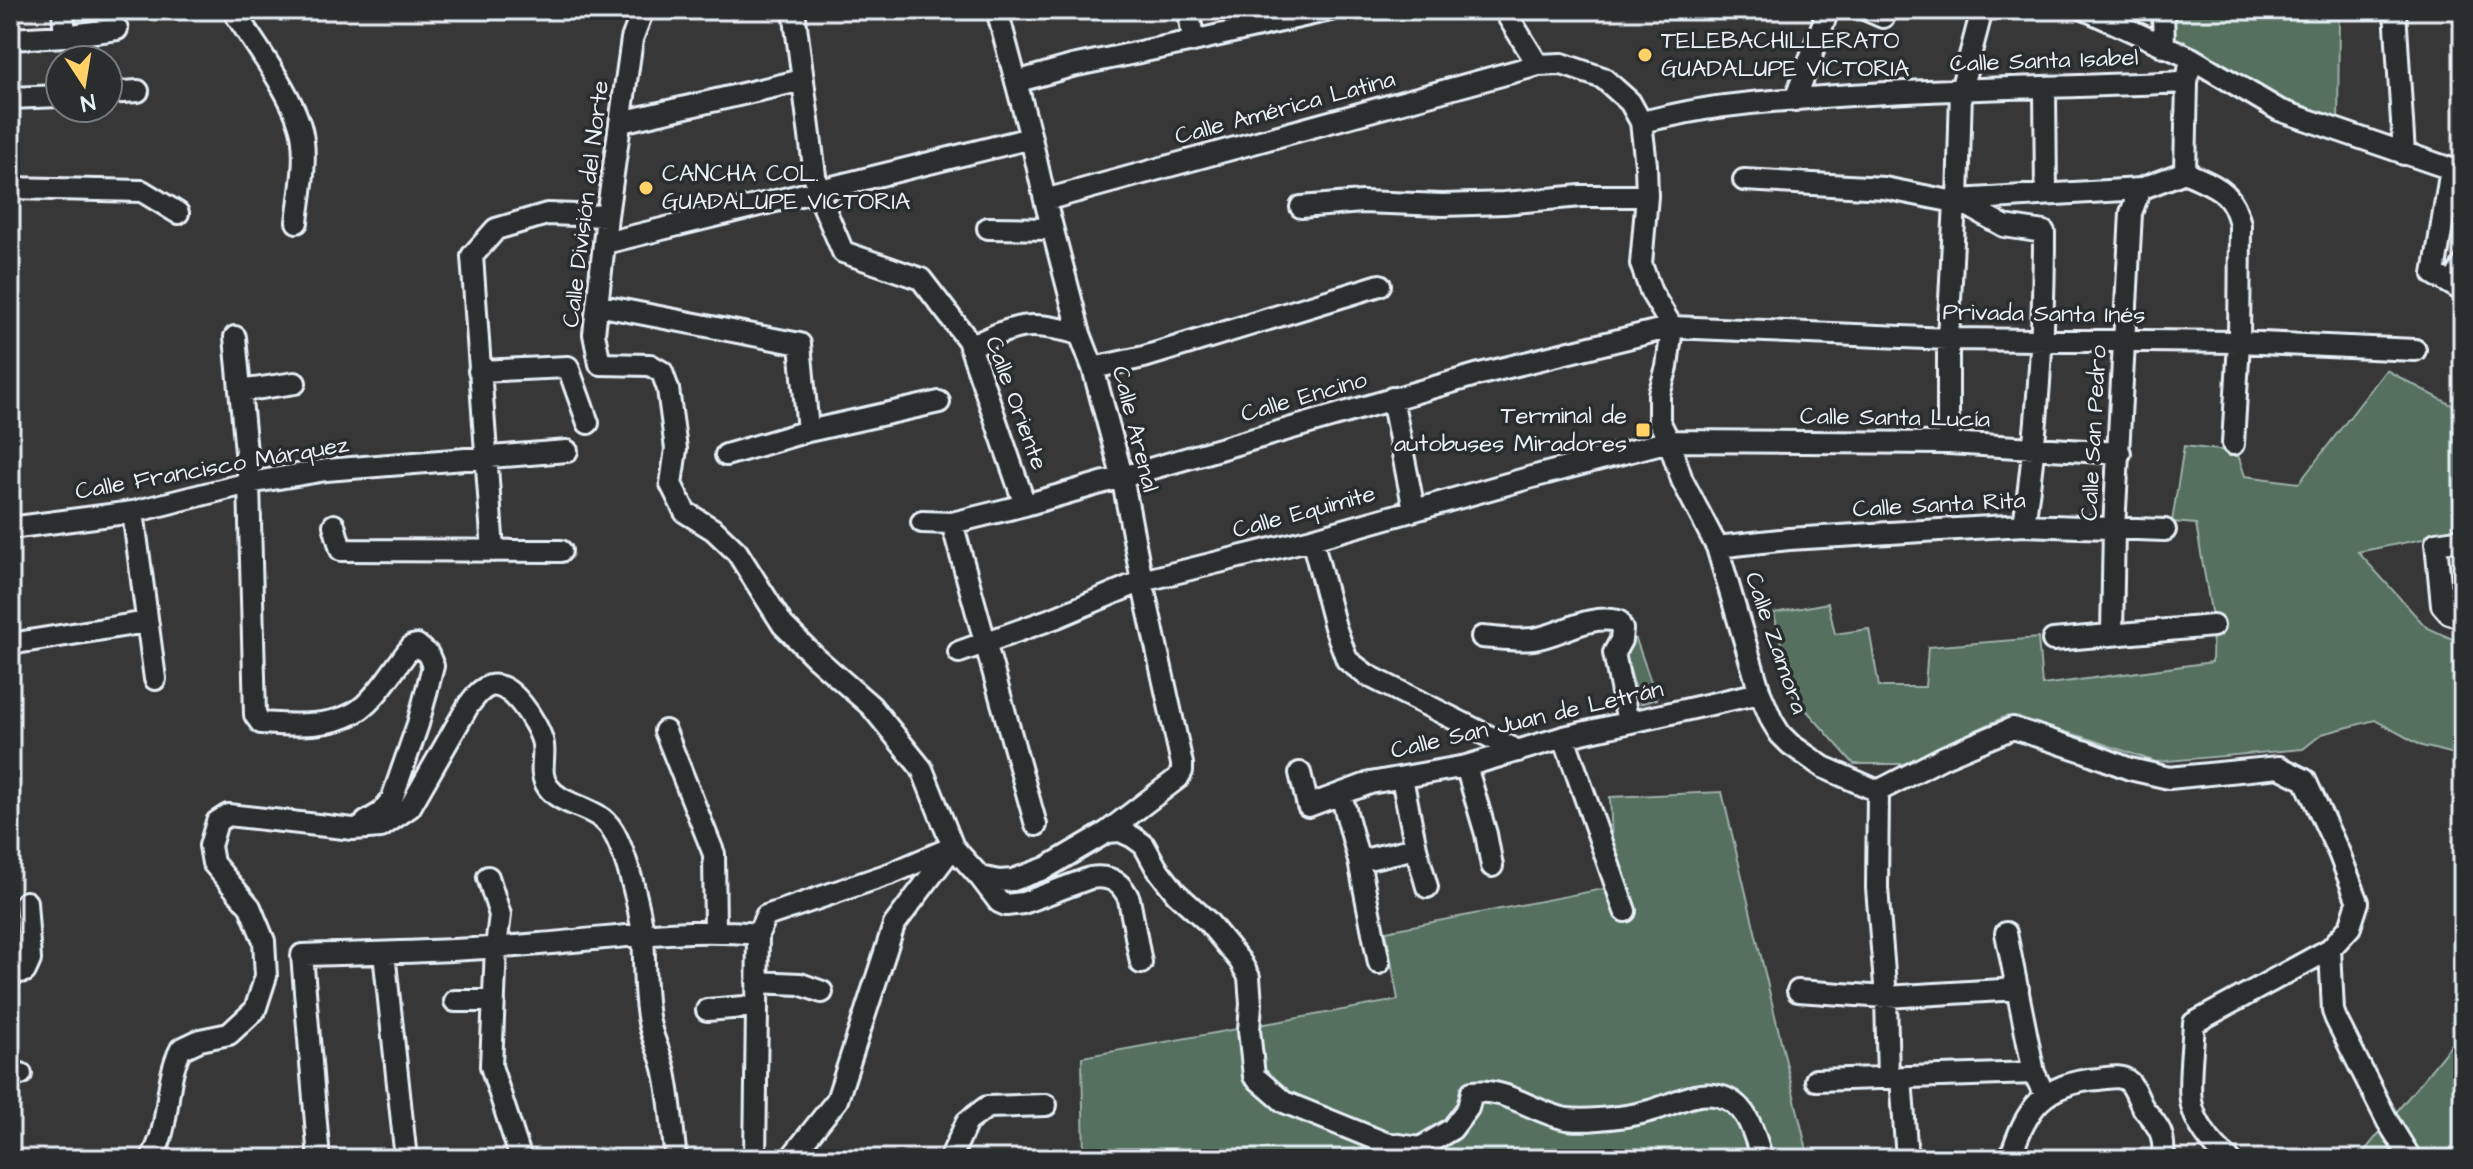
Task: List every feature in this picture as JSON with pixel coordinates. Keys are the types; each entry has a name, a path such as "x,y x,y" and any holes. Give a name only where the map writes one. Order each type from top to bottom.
{"street":[{"path":"63,10 65,36"},
{"path":"233,10 297,112 303,139 304,166 297,222"},
{"name":"Calle División del Norte","path":"643,10 632,39 607,216 594,334 600,364 650,365 662,372 668,389 676,449 671,484 685,512 714,530 737,552 783,625 871,706 922,769 953,847"},
{"name":"Calle Oriente","path":"794,10 817,191 843,252 921,279 968,340 1025,505"},
{"name":"Calle Arenal","path":"997,10 1080,334 1093,368 1122,476 1182,771 1172,783 1107,832"},
{"path":"1189,10 1193,41"},
{"path":"1016,82 1072,66 1330,10"},
{"path":"1504,10 1538,65 1562,64 1603,78 1630,102 1641,122 1647,196 1641,264 1651,292 1672,327"},
{"path":"1795,100 1828,10"},
{"path":"1948,443 1948,339 1961,90 1982,10"},
{"path":"2086,10 2191,58 2279,110 2457,171 2434,274 2458,288 2463,265"},
{"path":"2163,10 2164,47"},
{"path":"2395,10 2404,154"},
{"path":"10,39 117,29"},
{"path":"2185,172 2187,82 2191,58"},
{"name":"Calle América Latina","path":"1045,200 1538,65"},
{"path":"621,122 803,80"},
{"name":"Calle Santa Isabel","path":"1641,122 1722,106 1795,100 2187,82"},
{"path":"2045,89 2046,194"},
{"path":"124,92 138,91"},
{"path":"10,98 44,97"},
{"path":"605,243 1031,138"},
{"path":"1744,180 1884,188 1956,201 2140,189 2185,172 2229,195 2238,211 2240,225 2239,342 2233,444"},
{"path":"10,188 142,191 178,213"},
{"name":"Calle San Pedro","path":"2112,633 2114,528 2131,213 2140,189"},
{"path":"1301,207 1362,202 1443,205 1581,196 1647,196"},
{"path":"1956,201 2004,226 2044,232 2042,340 2035,447 2024,525"},
{"path":"493,551 472,256 496,229 547,214 607,216"},
{"path":"988,228 1052,229"},
{"path":"1093,368 1144,357 1380,285"},
{"path":"597,305 800,344 808,431"},
{"path":"970,347 1008,328 1047,325 1080,334"},
{"name":"Privada Santa Inés","path":"1672,327 1948,339 2239,342 2415,350"},
{"name":"Calle Encino","path":"922,522 952,523 1025,505 1392,398 1672,327"},
{"name":"Calle Zamora","path":"1672,327 1667,367 1659,394 1659,421 1682,480 1717,547 1760,693 1772,721 1790,744 1823,767 1878,791"},
{"path":"235,337 249,483 255,715 259,722 296,725 350,715 364,706 410,648 415,646 428,654 433,666 418,724 392,799 381,813 353,829"},
{"path":"479,371 568,367 588,423"},
{"path":"240,391 295,383"},
{"path":"1392,398 1414,510"},
{"path":"726,455 808,431 939,402"},
{"name":"Calle Santa Lucía","path":"1669,441 1948,443 2120,453"},
{"name":"Calle Equimite","path":"959,652 1057,617 1142,581 1312,539 1669,441"},
{"name":"Calle Francisco Márquez","path":"10,528 133,512 249,483 326,470 567,451"},
{"path":"133,512 155,679"},
{"path":"952,523 1036,825"},
{"path":"334,525 341,550 561,551"},
{"name":"Calle Santa Rita","path":"1717,547 1789,539 2024,525 2165,530"},
{"path":"1312,539 1347,660 1367,675 1518,751"},
{"path":"2463,539 2436,543 2442,605 2449,613 2463,618"},
{"path":"1482,637 1532,639 1591,620 1618,621 1622,629 1621,640 1614,653 1628,722"},
{"path":"10,644 147,622"},
{"path":"2053,640 2213,626"},
{"path":"151,1159 160,1145 170,1078 181,1049 200,1040 229,1034 255,1010 266,976 264,941 250,907 213,863 210,846 217,822 228,815 353,829 381,827 410,807 468,706 478,693 491,686 501,686 513,694 532,718 543,742 541,768 548,787 563,798 593,811 612,828 626,857 643,934 644,992 649,1024 663,1066 672,1112 676,1159"},
{"name":"Calle San Juan de Letrán","path":"1300,773 1308,806 1370,783 1466,766 1564,737 1760,693"},
{"path":"1907,1159 1894,1078 1877,888 1878,791 1944,757 2013,728 2130,769 2169,778 2279,767 2305,780 2358,902 2350,927 2330,949 2194,1023 2191,1101 2207,1135 2218,1151 2229,1159"},
{"path":"665,731 714,854 715,930"},
{"path":"1564,737 1625,911"},
{"path":"1466,766 1492,866"},
{"path":"1402,778 1427,887"},
{"path":"1341,794 1359,861 1379,963"},
{"path":"980,877 999,881 1029,876 1107,832 1120,831 1133,837 1144,845 1176,893 1208,922 1249,977 1249,1030 1254,1076 1284,1102 1385,1143 1420,1148 1452,1129 1468,1108 1472,1092 1501,1095 1567,1119 1599,1119 1652,1110 1693,1095 1719,1096 1738,1106 1751,1123 1762,1159"},
{"path":"953,847 999,902 1014,905 1090,878 1102,876 1112,879 1124,889 1129,899 1141,963"},
{"path":"319,1159 302,955 496,947 762,925 953,847"},
{"path":"790,1159 837,1100 894,925 953,847"},
{"path":"1359,861 1416,848"},
{"path":"488,877 500,915 491,1066 521,1159"},
{"path":"17,972 30,960 26,902"},
{"path":"755,1159 757,982 762,925"},
{"path":"2006,933 2034,1073 2045,1094"},
{"path":"2330,949 2333,1011 2388,1122 2411,1159"},
{"path":"384,953 406,1159"},
{"path":"757,982 800,984 822,992"},
{"path":"1798,991 1886,997 2018,989"},
{"path":"455,1001 494,1001"},
{"path":"707,1010 757,1006"},
{"path":"1816,1080 2034,1073"},
{"path":"2010,1159 2020,1127 2045,1094 2081,1080 2120,1077 2129,1082 2140,1104 2161,1130 2165,1141 2163,1159"},
{"path":"950,1159 967,1122 987,1107 1046,1105"}],"green space":[{"path":"2170,10 2339,10 2338,138 2169,33"},
{"path":"2386,370 2463,411 2463,531 2358,552 2426,627 2463,644 2463,756 2422,746 2375,720 2322,734 2303,749 2156,762 2084,737 2006,716 1904,764 1854,764 1792,694 1774,613 1828,603 1835,634 1869,629 1879,687 1925,687 1928,647 2038,638 2042,685 2212,662 2213,623 2196,524 2172,522 2184,446 2237,452 2245,476 2299,483"},
{"path":"1636,639 1657,699 1640,704 1622,643"},
{"path":"1722,792 1809,1159 1084,1159 1082,1057 1398,1000 1386,931 1614,887 1610,797"},
{"path":"2463,1035 2463,1159 2358,1159 2452,1044"}],"place":[{"name":"TELEBACHILLERATO GUADALUPE VICTORIA","path":"1645,55"},
{"name":"CANCHA COL. GUADALUPE VICTORIA","path":"646,188"},
{"name":"Terminal de autobuses Miradores","path":"1643,430"}]}
